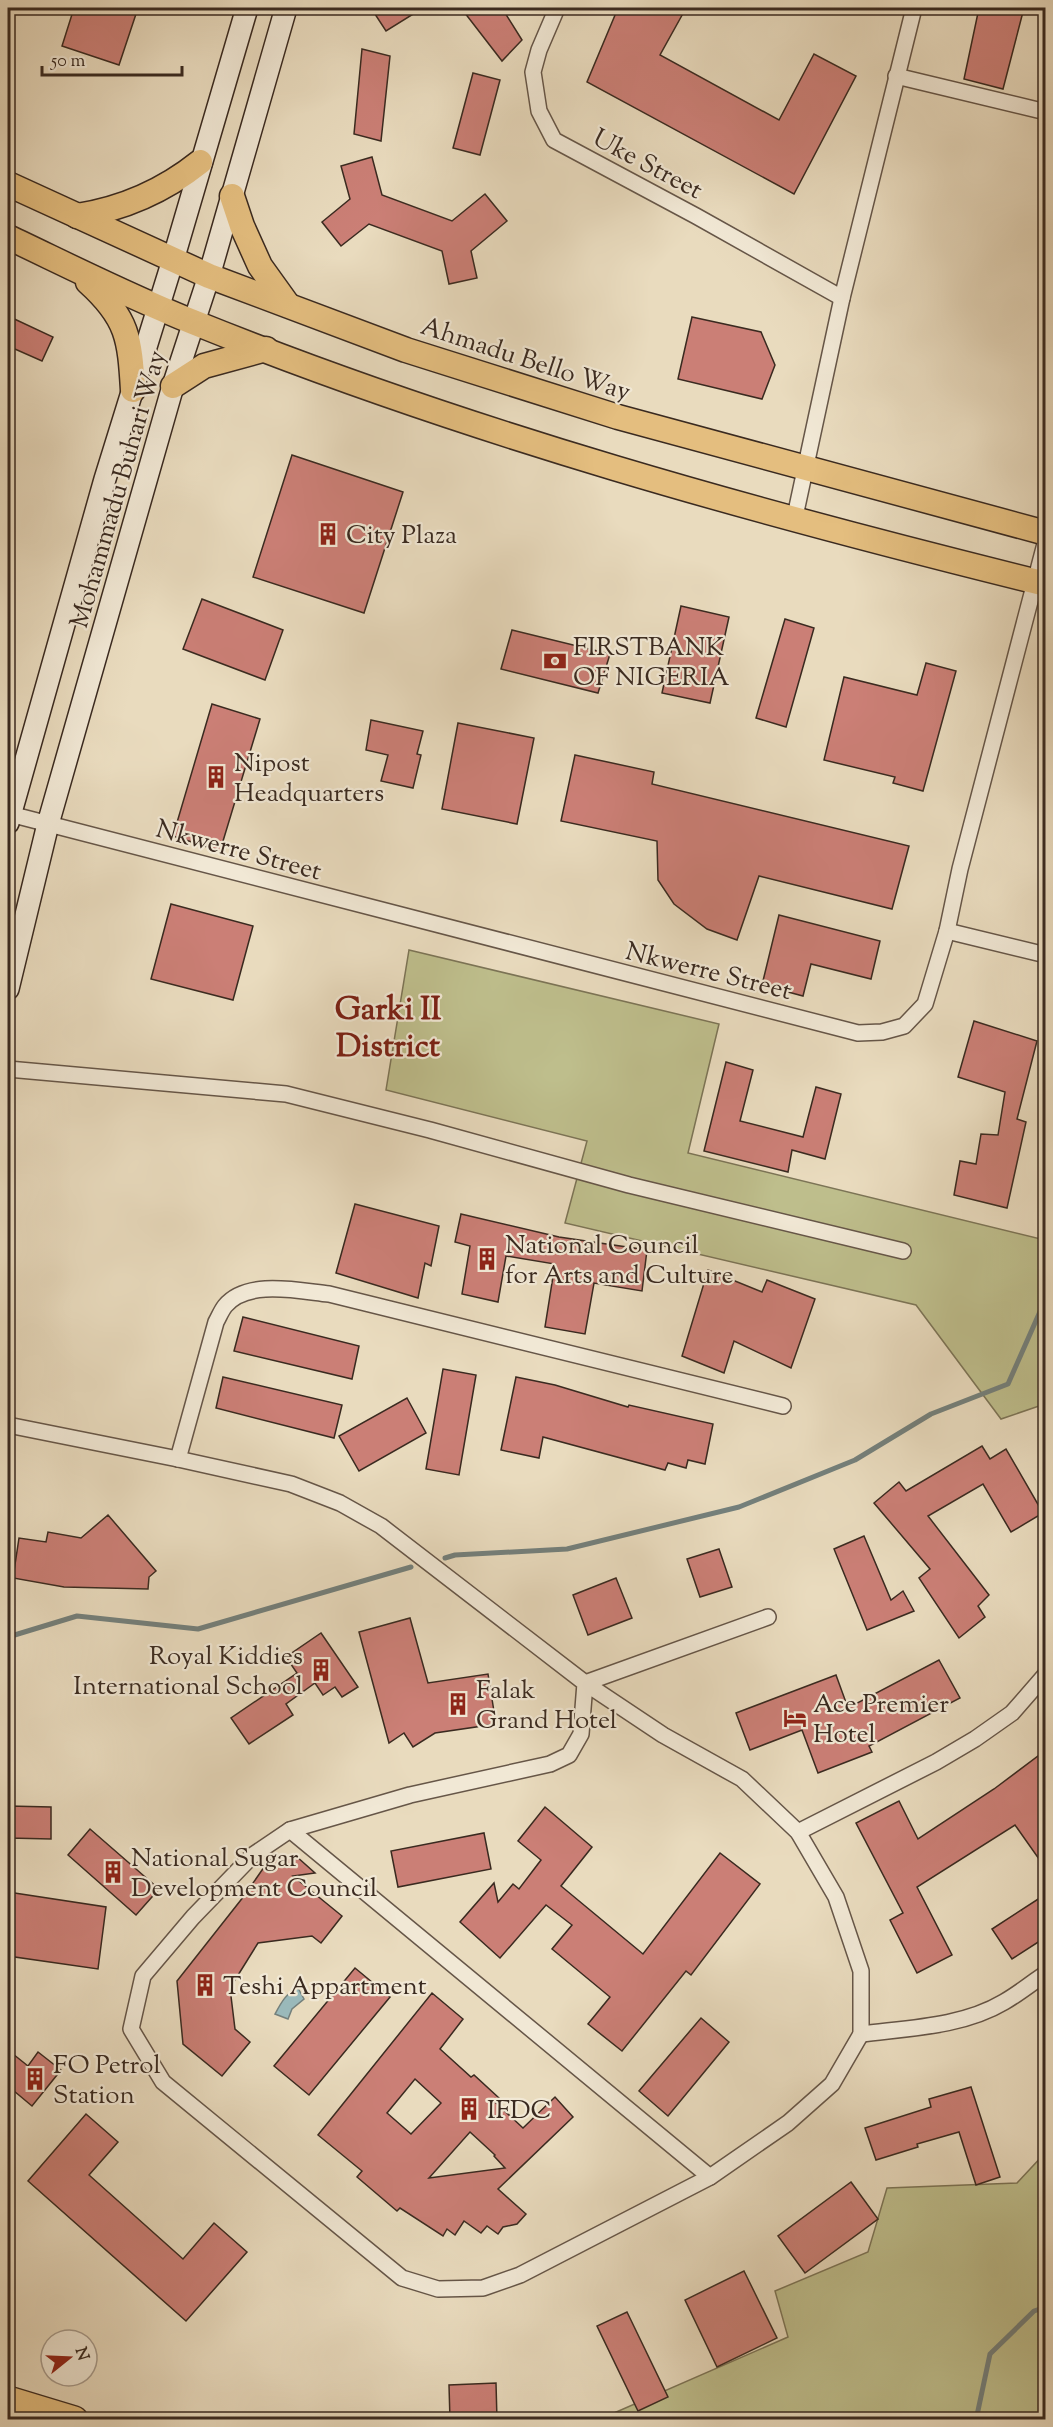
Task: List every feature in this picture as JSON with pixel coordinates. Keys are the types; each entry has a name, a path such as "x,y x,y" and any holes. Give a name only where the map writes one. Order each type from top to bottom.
{"highway":[{"path":"8,2400 74,2420"}],"main road":[{"name":"Mohammadu Buhari Way","path":"9,818 247,8"},
{"name":"Mohammadu Buhari Way","path":"8,989 48,824 173,386 195,323 286,8"},
{"path":"77,216 131,202 170,184 200,162"},
{"name":"Ahmadu Bello Way","path":"8,184 209,276 406,350 595,410 1046,533"},
{"path":"232,196 242,226 260,266 288,305"},
{"path":"8,237 195,323 406,401 603,464 794,521 1041,582"},
{"path":"65,264 108,300 123,323 131,354 133,390"},
{"path":"173,386 204,366 266,349"}],"street":[{"name":"Uke Street","path":"557,8 539,50 533,72 539,111 554,140 842,298"},
{"path":"794,521 842,298 914,8"},
{"path":"896,76 1046,112"},
{"name":"Nkwerre Street","path":"9,818 48,824 858,1033 882,1032 904,1026 925,1004 947,931 960,869 1041,582 1046,540"},
{"path":"947,931 1046,955"},
{"path":"8,1069 286,1094 430,1130 640,1188 903,1251"},
{"path":"178,1459 216,1322 226,1304 242,1294 261,1288 329,1294 783,1406"},
{"path":"8,1425 291,1484 340,1503 381,1526 585,1683 663,1734 742,1779 798,1832 836,1897 861,1971 861,2034 832,2084 789,2123 710,2177 520,2275 483,2288 438,2289 402,2278 163,2082 131,2029 143,1976 193,1917 253,1855 290,1830 410,1795 550,1764 569,1755 581,1734 585,1683"},
{"path":"585,1683 768,1617"},
{"path":"798,1832 936,1762 975,1739 1012,1713 1046,1674"},
{"path":"290,1830 710,2177"},
{"path":"861,2034 935,2025 975,2015 1003,2003 1046,1973"}],"green space":[{"path":"409,950 719,1024 688,1153 1045,1240 1045,1404 1001,1419 916,1305 565,1223 587,1141 386,1090"},
{"path":"1045,2153 1045,2419 598,2420 788,2337 775,2291 868,2252 887,2188 1017,2183"}],"water":[{"path":"298,1988 304,1999 292,2009 288,2019 275,2014 287,1996"}],"building":[{"path":"74,8 138,8 119,65 62,46"},
{"path":"371,8 423,8 386,31"},
{"path":"461,8 502,8 522,40 502,61"},
{"path":"618,8 686,8 660,55 779,120 814,54 856,76 794,194 587,82"},
{"path":"979,8 1024,8 1003,89 964,79"},
{"path":"362,49 390,56 381,141 354,134"},
{"path":"473,73 500,80 480,155 453,148"},
{"path":"372,157 382,195 452,221 485,194 507,221 471,251 477,278 449,284 442,251 369,224 341,246 322,222 350,199 341,166"},
{"path":"8,316 53,337 42,361 8,346"},
{"path":"692,317 761,332 775,365 762,399 678,379"},
{"name":"City Plaza","path":"292,455 403,492 364,613 253,577"},
{"path":"202,599 283,630 265,680 183,649"},
{"path":"681,606 729,617 710,703 662,693"},
{"path":"785,619 814,628 786,727 756,718"},
{"name":"FIRSTBANK OF NIGERIA","path":"512,630 610,654 598,693 501,669"},
{"path":"926,663 956,671 923,791 893,783 895,777 824,760 844,677 917,695"},
{"name":"Nipost Headquarters","path":"212,704 260,719 220,851 173,836"},
{"path":"371,720 423,731 417,754 421,755 413,788 381,781 388,755 366,750"},
{"path":"458,723 534,738 517,824 442,809"},
{"path":"575,755 654,772 652,784 909,846 892,909 759,876 737,940 707,929 674,904 658,880 657,841 561,821"},
{"path":"171,904 253,926 233,1000 151,979"},
{"path":"779,915 880,941 871,979 811,964 803,996 762,985"},
{"path":"974,1021 1037,1041 1017,1119 1026,1122 1007,1208 954,1195 960,1161 976,1164 981,1134 998,1135 1005,1092 958,1077"},
{"path":"726,1062 753,1070 740,1121 803,1137 816,1087 841,1094 825,1159 792,1150 788,1172 704,1151"},
{"path":"355,1204 439,1226 431,1266 425,1263 418,1298 336,1273"},
{"path":"461,1214 559,1237 647,1250 642,1291 594,1283 585,1334 545,1327 555,1264 506,1256 498,1302 462,1294 470,1246 455,1242"},
{"path":"708,1270 762,1292 767,1280 815,1299 791,1368 734,1341 724,1373 682,1356"},
{"path":"243,1317 359,1346 352,1379 234,1351"},
{"path":"443,1369 476,1375 459,1475 426,1469"},
{"path":"223,1377 342,1405 334,1438 216,1408"},
{"path":"516,1377 555,1385 628,1407 629,1405 713,1424 705,1464 688,1460 686,1468 668,1463 665,1470 543,1437 539,1458 501,1450"},
{"path":"407,1398 426,1433 359,1471 339,1436"},
{"path":"982,1446 990,1459 1006,1449 1043,1513 1011,1532 983,1484 928,1516 989,1595 978,1606 985,1617 959,1638 919,1578 930,1569 874,1503 899,1482 906,1491"},
{"path":"108,1515 156,1571 149,1577 148,1589 64,1587 13,1578 19,1538 46,1542 48,1532 81,1538"},
{"path":"864,1536 891,1600 903,1591 914,1611 867,1630 834,1549"},
{"path":"719,1549 732,1587 700,1597 687,1559"},
{"path":"616,1578 632,1618 588,1635 573,1595"},
{"path":"410,1618 428,1683 488,1674 496,1724 435,1733 413,1747 404,1733 389,1743 359,1632"},
{"path":"321,1633 358,1687 342,1697 335,1687 323,1695 315,1683 286,1704 293,1715 249,1744 231,1718 297,1673 286,1657"},
{"name":"Ace Premier Hotel","path":"939,1660 960,1698 869,1746 872,1752 818,1773 802,1730 750,1750 736,1713 836,1675 848,1708"},
{"path":"1046,1750 1046,1869 1015,1825 917,1887 952,1955 917,1973 890,1920 903,1913 856,1823 899,1801 918,1839 994,1789"},
{"path":"8,1806 51,1807 51,1839 8,1838"},
{"path":"545,1807 592,1847 561,1886 643,1954 720,1853 760,1884 691,1975 686,1971 622,2051 588,2024 610,1997 552,1949 572,1925 546,1905 500,1958 460,1922 494,1883 498,1902 513,1884 519,1889 541,1860 518,1841"},
{"name":"National Sugar Development Council","path":"90,1829 159,1889 136,1915 68,1855"},
{"path":"484,1833 491,1869 398,1887 391,1851"},
{"name":"Teshi Appartment","path":"296,1856 315,1873 293,1876 342,1916 321,1943 312,1936 258,1943 230,1988 235,2029 250,2042 222,2076 183,2044 177,1981 244,1896 269,1860"},
{"path":"8,1892 106,1907 98,1969 8,1956"},
{"path":"1046,1894 1046,1937 1012,1959 992,1929"},
{"name":"Teshi Appartment","path":"355,1968 390,1997 309,2095 274,2066"},
{"path":"432,1993 463,2019 440,2049 499,2098 495,2102 523,2128 555,2097 573,2117 498,2189 526,2214 517,2224 503,2227 498,2234 487,2226 481,2233 464,2221 455,2235 447,2229 443,2236 400,2208 397,2211 357,2177 362,2171 318,2135","holes":["415,2079 441,2103 411,2134 387,2113","470,2132 495,2155 505,2168 429,2178"]},
{"path":"701,2018 729,2042 668,2116 639,2091"},
{"name":"FO Petrol Station","path":"8,2050 28,2066 38,2052 61,2070 32,2106 8,2086"},
{"path":"971,2087 1000,2177 976,2185 959,2132 917,2144 918,2147 876,2160 865,2128 931,2107 929,2099"},
{"path":"86,2114 118,2142 89,2175 183,2259 214,2223 247,2252 186,2321 28,2181"},
{"path":"851,2182 878,2219 805,2273 778,2236"},
{"path":"744,2271 777,2338 717,2367 685,2300"},
{"path":"627,2312 668,2397 638,2411 597,2326"},
{"path":"496,2383 497,2420 450,2420 449,2385"}],"waterway":[{"path":"445,1558 455,1555 567,1549 739,1507 855,1460 931,1414 1008,1384 1046,1298"},
{"path":"8,1637 77,1616 198,1629 411,1567"},
{"path":"976,2420 990,2354 1034,2311 1046,2307"}],"place":[{"name":"City Plaza","path":"328,534"},
{"name":"FIRSTBANK OF NIGERIA","path":"555,661"},
{"name":"Nipost Headquarters","path":"216,777"},
{"name":"National Council for Arts and Culture","path":"487,1259"},
{"name":"Royal Kiddies International School","path":"321,1670"},
{"name":"Falak Grand Hotel","path":"458,1704"},
{"name":"Ace Premier Hotel","path":"795,1718"},
{"name":"National Sugar Development Council","path":"113,1872"},
{"name":"Teshi Appartment","path":"205,1985"},
{"name":"FO Petrol Station","path":"35,2079"},
{"name":"IFDC","path":"469,2109"}],"district":[{"name":"Garki II District","path":"388,1026"}]}
